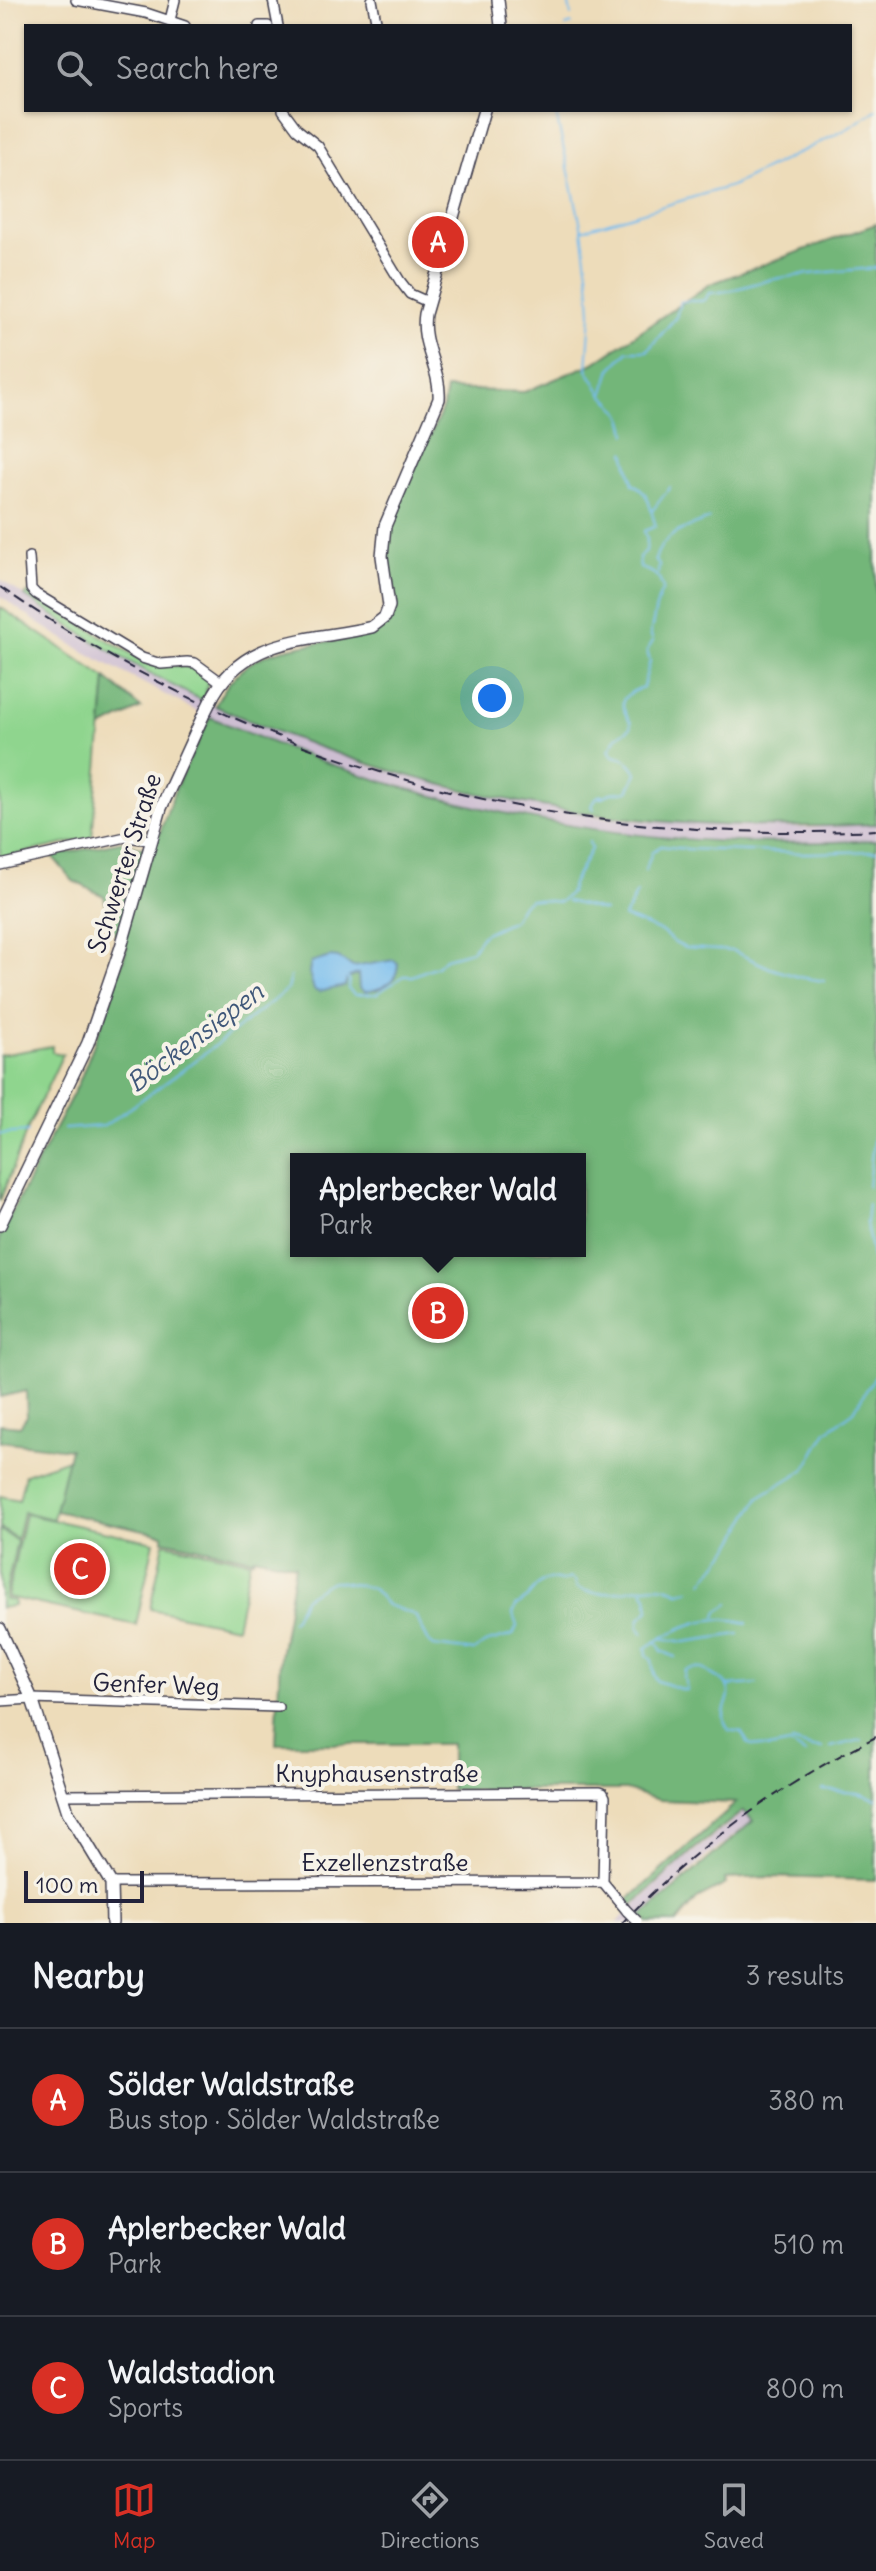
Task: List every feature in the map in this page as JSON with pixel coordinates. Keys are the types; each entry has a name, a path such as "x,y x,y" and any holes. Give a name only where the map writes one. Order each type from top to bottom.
{"street":[{"path":"76,0 180,24"},
{"path":"170,20 175,0"},
{"path":"273,0 278,24"},
{"path":"372,0 377,24"},
{"path":"498,0 501,24"},
{"path":"284,112 297,129 318,146 400,281 410,294 428,302 483,112"},
{"name":"Schwerter Straße","path":"0,1225 88,1043 170,785 221,682 239,663 263,649 372,627 385,617 390,602 382,564 385,526 439,399 439,382 423,333 428,302"},
{"path":"29,557 31,589 36,594 142,658 161,664 195,663 221,682"},
{"path":"0,865 126,837 151,840"},
{"path":"0,1629 32,1699 68,1812 111,1883 112,1923"},
{"name":"Genfer Weg","path":"0,1701 32,1699 278,1707"},
{"name":"Knyphausenstraße","path":"62,1795 600,1792 605,1797 603,1882"},
{"path":"603,1882 638,1922"},
{"name":"Exzellenzstraße","path":"111,1883 603,1882"}],"shaded area":[{"path":"0,579 73,630 161,680 289,737 377,768 466,792 600,817 807,828 876,824 876,840 829,843 659,838 588,830 436,798 311,758 198,712 88,654 38,623 0,596"},
{"path":"807,1785 706,1857 634,1923 616,1923 686,1858 749,1808"}],"green space":[{"path":"876,224 876,824 789,827 704,824 538,806 457,789 377,766 296,739 215,706 239,671 270,653 366,635 391,620 396,603 388,557 391,530 403,494 443,407 446,389 524,392 594,363 710,284"},
{"path":"28,592 150,665 185,666 197,670 206,677 208,684 203,701 90,639 25,596"},
{"path":"0,607 106,678 92,838 0,858"},
{"path":"106,678 141,708 102,728"},
{"path":"210,717 372,778 453,801 536,819 619,832 703,840 789,843 876,840 876,1880 725,1879 726,1884 697,1899 677,1923 648,1923 641,1917 753,1821 743,1811 692,1851 633,1905 627,1901 736,1803 659,1800 626,1790 451,1790 451,1744 276,1744 280,1657 295,1565 163,1540 163,1534 55,1511 70,1449 0,1441 0,1424 20,1426 27,1416 26,1391 0,1397 0,1235 79,1082 109,1005 127,947 113,930 104,896 73,881 52,856 123,841 153,852 176,787"},
{"path":"52,1046 52,1052 63,1054 27,1130 0,1201 0,1055"},
{"path":"68,1459 53,1519 23,1512 17,1539 0,1528 0,1496 19,1500 25,1474"},
{"path":"25,1514 154,1542 136,1625 7,1597"},
{"path":"0,1530 17,1541 4,1599 14,1601 14,1606 0,1608"},
{"path":"164,1543 250,1561 236,1627 150,1609"}],"water":[{"name":"Böckensiepen","path":"330,957 353,967 394,960 398,964 397,971 392,981 377,989 365,992 359,988 358,974 347,978 345,986 319,992 314,990 309,973 311,963"}],"waterway":[{"path":"568,0 571,15"},
{"path":"603,395 587,369 591,313 582,230 731,186 847,129 876,110"},
{"path":"555,112 582,230"},
{"name":"Böckensiepen","path":"627,434 620,412 603,395 611,369 628,351 647,351 676,317 680,302 702,301 709,293 783,278 876,268"},
{"name":"Böckensiepen","path":"600,798 628,791 637,773 630,763 613,756 609,750 617,737 630,728 623,700 629,693 643,687 650,661 647,651 653,641 650,633 663,589 655,575 640,568 639,557 646,551 644,531 656,526 646,496 633,484 625,452"},
{"path":"652,511 670,487"},
{"path":"658,573 659,565 655,560 663,544 676,533 710,519"},
{"path":"594,809 592,806 597,797 602,795"},
{"name":"Böckensiepen","path":"347,978 348,989 355,995 376,994 404,976 412,976 437,966 445,958 471,951 483,934 513,920 521,906 530,899 560,902 570,893 591,849 589,842"},
{"path":"645,871 652,852 661,846 807,853 876,851"},
{"path":"637,893 624,917 662,932 685,948 733,951 770,968 824,981"},
{"path":"567,901 604,911"},
{"name":"Böckensiepen","path":"64,1129 104,1126 287,990 290,977"},
{"path":"868,1187 876,1117"},
{"name":"Böckensiepen","path":"0,1134 28,1132"},
{"path":"868,1204 866,1223 876,1265"},
{"path":"703,1582 733,1544 759,1497 805,1469 827,1431 854,1411 876,1374"},
{"path":"292,1621 305,1597 336,1581 372,1588 387,1605 415,1615 434,1646 474,1651 485,1643 513,1635 517,1626 513,1614 516,1606 546,1580 571,1578 577,1588 604,1593 654,1586 679,1592 690,1590"},
{"path":"643,1590 649,1610 640,1618 639,1626 643,1633"},
{"path":"716,1617 718,1611 729,1604"},
{"path":"747,1623 720,1619 694,1624 670,1634 646,1648 654,1675 657,1681 687,1690 686,1670 705,1670 727,1686 729,1696 724,1717 729,1730 741,1732 749,1744 769,1748 790,1744 805,1754"},
{"path":"661,1638 685,1642 739,1634"},
{"path":"656,1641 662,1651 675,1657"},
{"path":"727,1686 757,1684"},
{"path":"831,1747 861,1740"},
{"path":"792,1742 822,1748"},
{"path":"823,1790 858,1793 876,1799"}],"railway":[{"path":"0,587 100,650 203,704 309,748 417,783 528,808 642,824 758,832 876,830"},
{"path":"622,1923 679,1869 741,1819 807,1775 876,1737"}],"place":[{"name":"Sölder Waldstraße","path":"438,242"},
{"name":"Aplerbecker Wald","path":"438,1313"},
{"name":"Waldstadion","path":"80,1569"}]}
